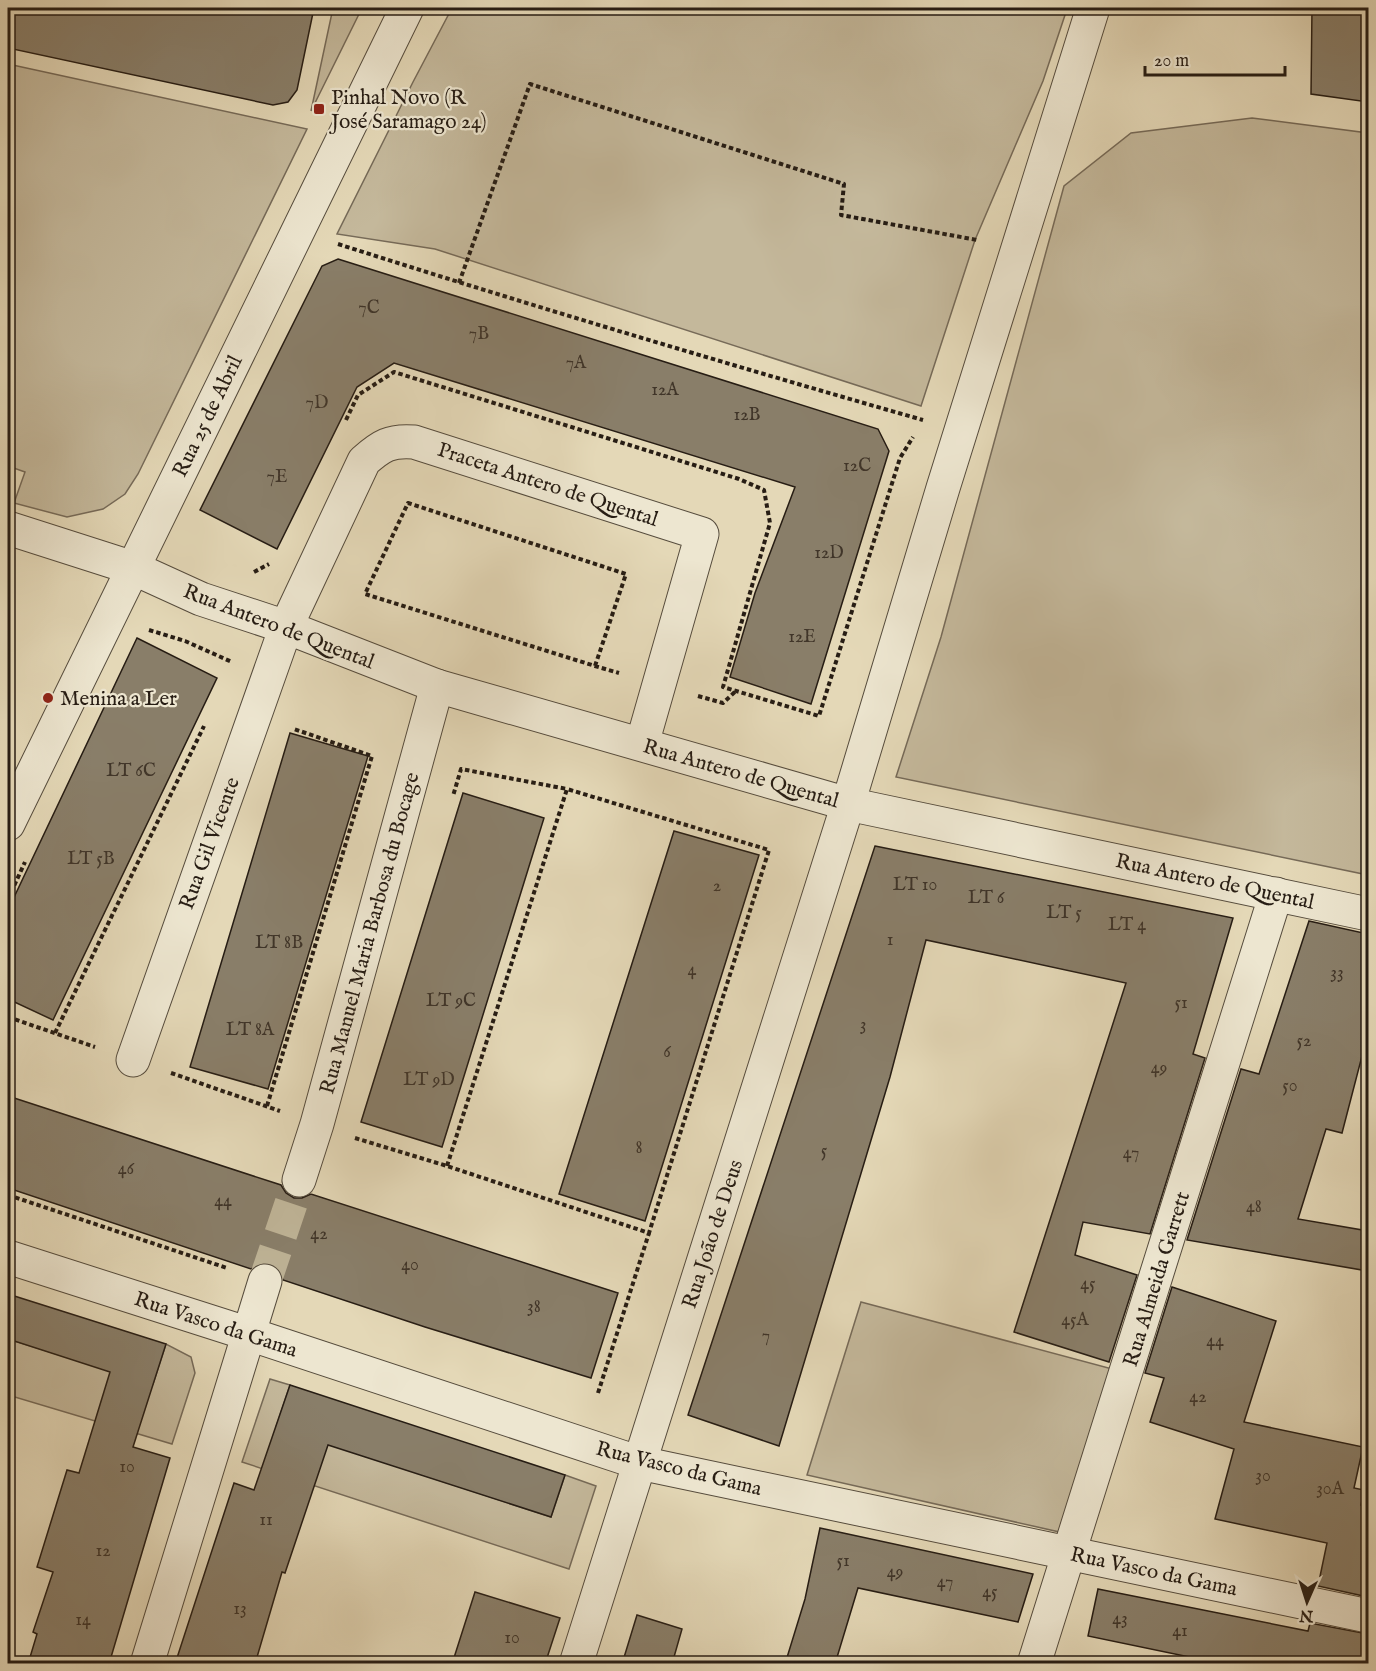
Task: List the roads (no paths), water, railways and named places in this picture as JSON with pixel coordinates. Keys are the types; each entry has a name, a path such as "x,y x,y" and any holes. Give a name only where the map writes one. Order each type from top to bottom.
{"street":[{"name":"Rua 25 de Abril","path":"8,824 407,8"},
{"name":"Rua João de Deus","path":"576,1664 848,804 1093,8"},
{"name":"Praceta Antero de Quental","path":"286,627 364,461 379,448 397,441 414,442 702,534 642,744"},
{"name":"Rua Antero de Quental","path":"8,528 133,568 201,599 286,627 437,686 848,804 1368,914"},
{"name":"Rua Gil Vicente","path":"133,1060 286,627"},
{"name":"Rua Manuel Maria Barbosa du Bocage","path":"299,1180 317,1124 437,686"},
{"name":"Rua Almeida Garrett","path":"1034,1664 1276,894"},
{"name":"Rua Vasco da Gama","path":"8,1257 640,1463 1368,1616"},
{"path":"147,1664 265,1281"}],"tunnel":[{"path":"265,1281 299,1180"}],"place":[{"name":"Pinhal Novo (R José Saramago 24)","path":"319,109"},
{"name":"Menina a Ler","path":"48,698"}]}
